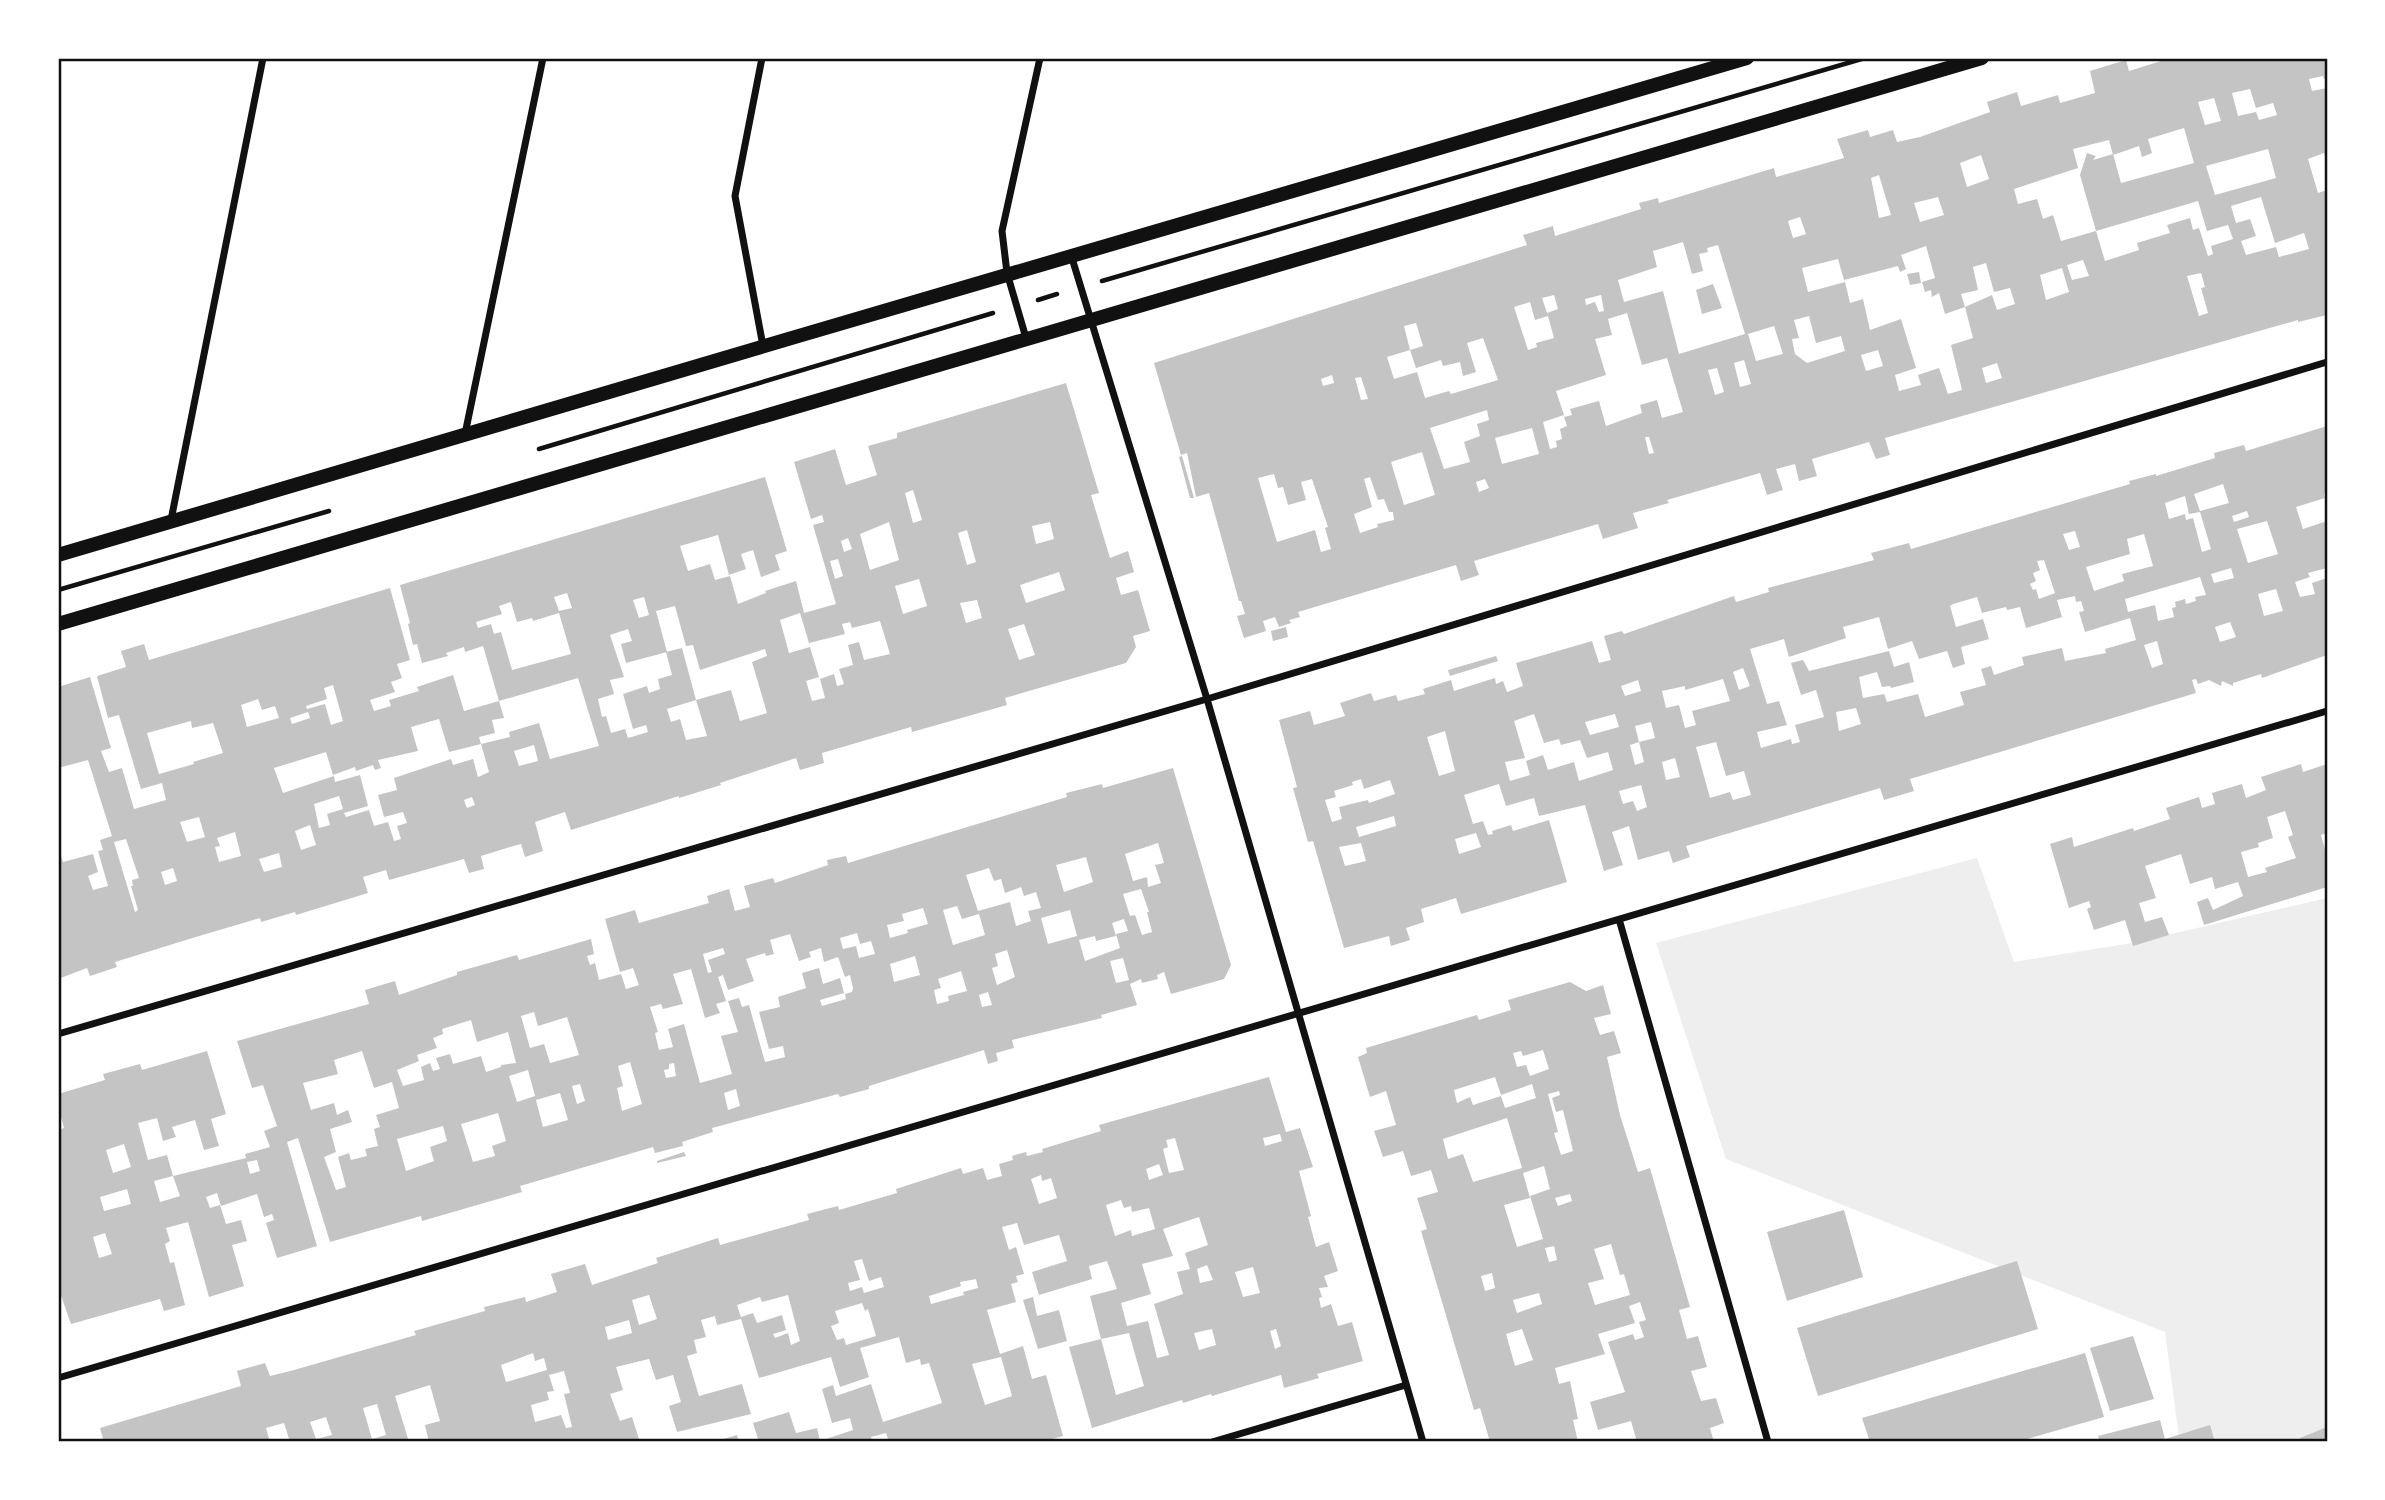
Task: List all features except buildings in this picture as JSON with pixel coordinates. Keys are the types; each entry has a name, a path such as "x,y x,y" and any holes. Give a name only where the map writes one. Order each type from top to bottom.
{"main road":[{"path":"58,555 1071,254 1747,58"},
{"path":"58,624 1982,58"}],"street":[{"path":"171,522 263,58"},
{"path":"465,435 543,58"},
{"path":"762,58 735,196 763,347"},
{"path":"1026,338 1007,273 1002,231 1041,58"},
{"path":"1071,254 1207,699 1423,1442"},
{"path":"58,1034 1207,699 2327,362"},
{"path":"58,1378 2327,711"},
{"path":"1619,919 1768,1442"},
{"path":"1212,1442 1406,1385"}],"path":[{"path":"537,450 1016,306 1865,58"},
{"path":"58,590 338,508"}],"shaded area":[{"path":"1977,858 2014,962 2132,943 2327,898 2327,1442 2204,1442 2179,1437 2165,1332 1726,1159 1656,943"}]}
